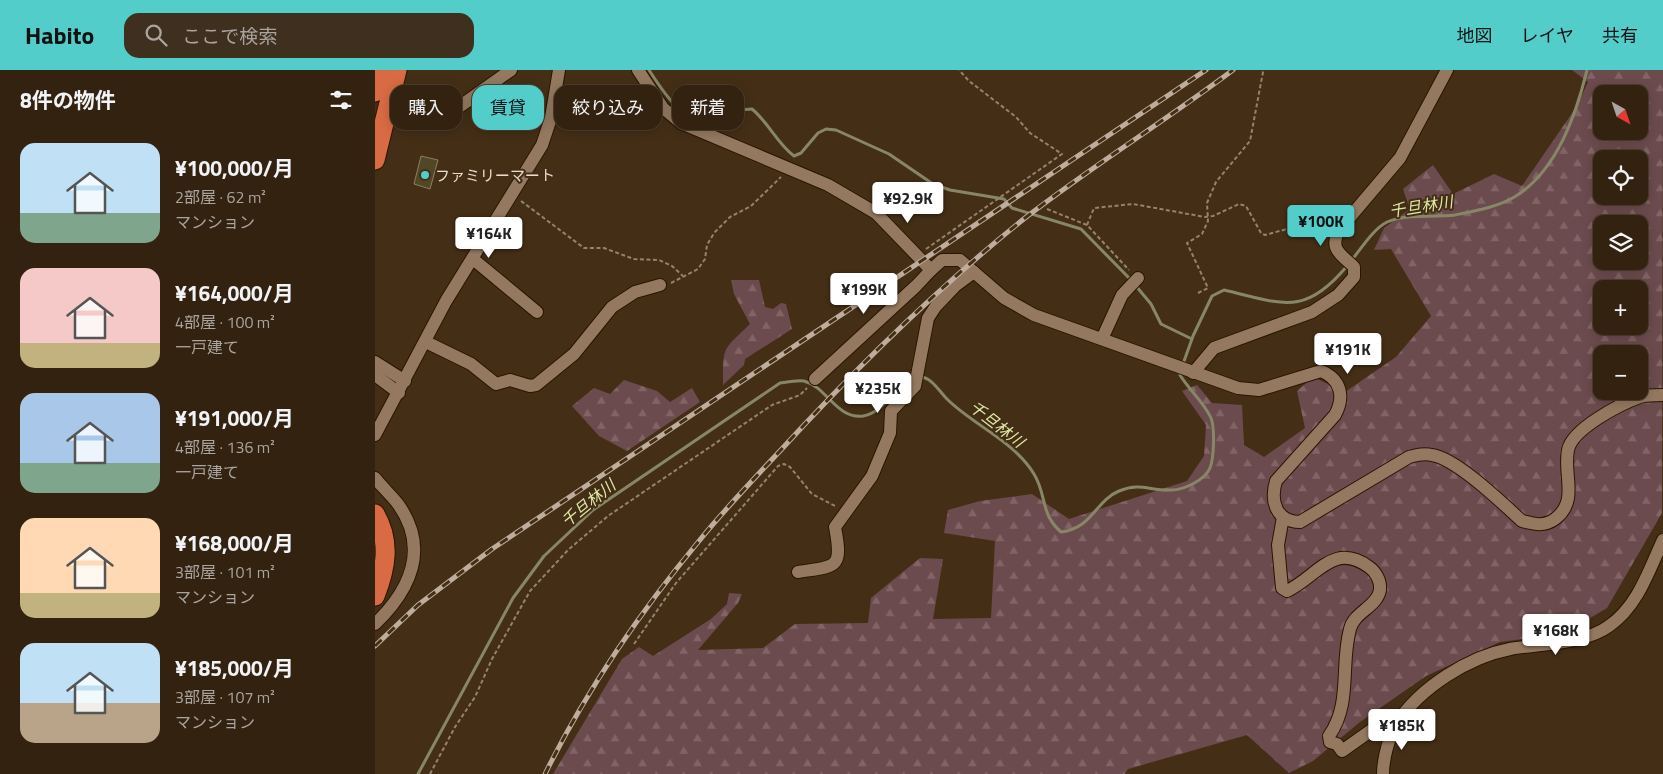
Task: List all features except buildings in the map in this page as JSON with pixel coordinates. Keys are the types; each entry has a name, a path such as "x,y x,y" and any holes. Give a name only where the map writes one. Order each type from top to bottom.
{"highway":[{"path":"375,160 380,70"},
{"path":"379,92 397,70"},
{"path":"375,514 387,546 384,572 375,596"}],"street":[{"path":"379,92 442,110 459,107 511,70"},
{"path":"375,435 426,342 446,301 543,145 551,118 559,70"},
{"path":"638,70 663,108 681,123 828,184 876,213 931,270"},
{"path":"1191,372 1214,348 1312,312 1338,295 1354,277 1354,267 1336,249 1334,241 1339,230 1400,158 1447,70"},
{"path":"473,259 537,312"},
{"path":"815,379 917,286 942,260 960,260 1004,298 1034,315 1238,388 1259,390 1321,371 1329,374 1337,382 1342,392 1341,404 1335,415 1276,481 1272,493 1274,506 1283,517 1291,522 1300,522 1409,457 1421,454 1434,455 1449,461 1522,521 1537,525 1550,522 1567,505 1570,492 1568,449 1576,433 1589,423 1641,397 1663,395"},
{"path":"798,572 830,567 837,561 839,550 835,527 872,476 889,434 891,411 915,386 928,318 955,286 975,272"},
{"path":"1102,340 1122,295 1134,283"},
{"path":"426,342 471,364 496,384 510,380 536,386 574,354 612,307 635,292 661,285"},
{"path":"375,362 402,387"},
{"path":"375,375 402,387"},
{"path":"375,478 405,515 412,536 413,558 405,588 375,624"},
{"path":"1283,517 1278,545 1282,588 1287,591 1301,585 1328,560 1341,557 1359,559 1375,571 1379,582 1380,591 1373,602 1356,617 1350,628 1345,690 1339,722 1329,736 1330,742 1337,744 1342,751 1373,729 1396,724"},
{"path":"1383,774 1383,763 1396,724 1423,693 1454,671 1507,650 1578,639 1607,628 1624,615 1634,601 1663,540"}],"path":[{"path":"913,252 925,249 1062,154 1030,133 1016,116 969,81 959,70"},
{"path":"1198,293 1208,288 1187,243 1202,234 1209,216 1207,203 1216,182 1250,141 1263,72 1265,70"},
{"path":"661,285 673,283 683,276 698,270 705,259 707,245 714,234 730,217 751,206 780,178 788,167"},
{"path":"513,194 584,248 605,248 634,259 659,260 672,266 683,276"},
{"path":"1087,225 1094,208 1133,204 1209,216 1242,204 1246,206 1261,233 1265,234 1309,223 1316,226 1329,240 1334,241"},
{"path":"1047,209 1087,225 1134,283"},
{"path":"430,774 455,727 475,697 492,659 530,591 568,550 608,516 772,405 800,395"},
{"path":"634,644 676,583 778,466 784,464 790,467 812,494 825,502 846,510"}],"green space":[{"path":"1572,70 1663,70 1662,513 1607,608 1565,633 1500,642 1426,676 1360,722 1313,761 1289,773 1247,735 1128,769 1125,774 553,774 622,659 639,647 653,656 711,619 727,604 729,593 742,594 738,603 698,650 763,648 795,624 868,623 871,598 920,558 943,559 933,619 991,618 995,541 944,533 948,510 980,501 1032,494 1069,519 1187,481 1204,456 1206,425 1182,391 1197,385 1212,403 1242,405 1244,445 1264,457 1305,428 1297,391 1313,377 1345,392 1396,357 1431,316 1391,249 1374,250 1384,228 1410,209 1403,189 1433,165 1453,194 1494,174 1522,186 1577,106 1588,82"},
{"path":"731,280 759,280 765,307 773,309 781,303 786,304 792,329 745,359 744,365 723,385 723,363 726,350 734,339 750,324 734,294"},
{"path":"624,380 657,391 670,402 692,388 700,402 627,451 599,436 572,406 594,388 610,394"}],"waterway":[{"path":"649,70 661,89 677,108 687,115 708,123 720,121 738,111 752,109 794,156 801,153 818,133 826,129 836,130 889,154 933,184 950,190 1004,199 1012,208 1081,229 1132,281"},
{"name":"千旦林川","path":"1351,261 1372,234 1387,222 1412,217 1455,215 1486,208 1509,200 1530,185 1543,172 1563,140 1571,123 1587,70"},
{"name":"千旦林川","path":"1183,364 1193,336 1212,296 1224,290 1277,302 1304,300 1318,294 1347,266"},
{"path":"1136,286 1151,304 1161,324 1192,339"},
{"name":"千旦林川","path":"921,377 932,382 957,408 1005,443 1026,462 1038,482 1050,518 1061,532 1080,525 1104,501 1119,491 1133,487 1176,490 1193,484 1204,476 1210,468 1213,450 1211,418 1180,375 1181,370"},
{"name":"千旦林川","path":"418,774 513,598 544,556 593,510 780,383 804,381 812,384 846,413 854,416 863,416 877,410 900,387 912,379"}],"railway":[{"path":"375,646 418,605 492,549 1206,70"},
{"path":"545,774 578,713 615,653 677,568 718,518 837,390 928,301 1025,218 1233,70"}],"place":[{"name":"ファミリーマート","path":"425,175"}]}
